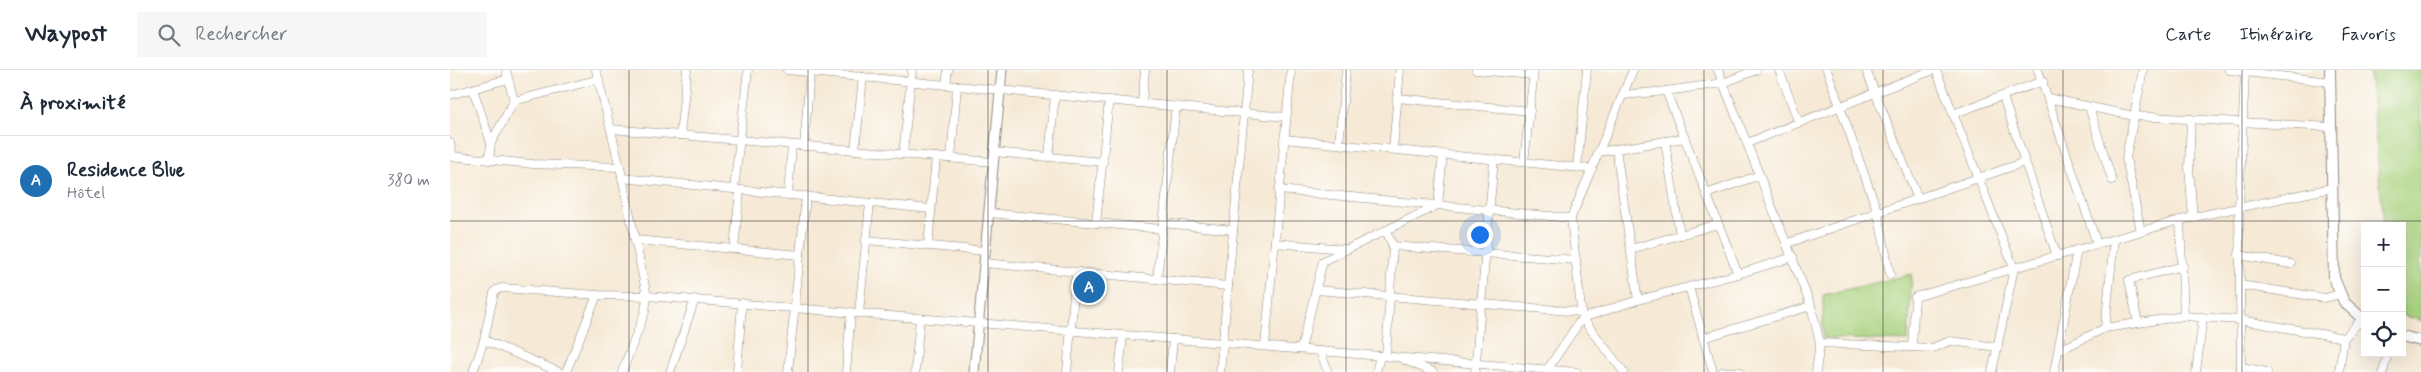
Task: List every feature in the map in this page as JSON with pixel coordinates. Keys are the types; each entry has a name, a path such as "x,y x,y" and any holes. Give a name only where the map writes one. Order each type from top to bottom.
{"main road":[{"path":"2330,70 2334,278 2344,302 2361,319"},
{"path":"2406,337 2421,341"}],"street":[{"path":"489,160 491,144 514,101 506,70"},
{"path":"596,70 620,166 647,296 645,312 622,372"},
{"path":"680,135 687,70"},
{"path":"734,249 740,140 748,70"},
{"path":"788,70 842,73 910,82 1286,117"},
{"path":"903,154 912,70"},
{"path":"946,85 948,70"},
{"path":"974,372 1002,70"},
{"path":"1142,103 1145,70"},
{"path":"1220,372 1248,70"},
{"path":"1265,346 1291,70"},
{"path":"1339,144 1346,70"},
{"path":"1393,149 1400,70"},
{"path":"1476,70 1534,73 1524,162"},
{"path":"1576,167 1587,70"},
{"path":"1624,372 1582,315 1571,218 1633,70"},
{"path":"1718,70 1812,306 1820,343 1816,372"},
{"path":"1622,95 1723,83 1756,70"},
{"path":"1779,70 1799,123"},
{"path":"1827,70 1878,213 1890,274"},
{"path":"1866,70 1918,199"},
{"path":"1747,143 1934,70 2014,268 1992,372"},
{"path":"2038,70 2097,244"},
{"path":"2142,232 2126,158 2143,70"},
{"path":"2228,70 2330,82"},
{"path":"804,146 810,72"},
{"path":"2245,72 2239,208 2241,370 2267,372"},
{"path":"855,150 862,77"},
{"path":"450,95 508,79"},
{"path":"514,101 599,79"},
{"path":"1953,114 2042,81"},
{"path":"951,158 957,86"},
{"path":"473,89 491,144"},
{"path":"1666,91 1738,274"},
{"path":"1049,157 1055,95"},
{"path":"2003,97 2057,256"},
{"path":"1397,98 1530,111"},
{"path":"2048,98 2134,116 2331,127"},
{"path":"1096,223 1109,100"},
{"path":"1157,279 1176,106"},
{"path":"2089,107 2112,180"},
{"path":"2191,119 2189,167 2192,218"},
{"path":"611,129 993,162"},
{"path":"1598,152 1685,138"},
{"path":"1284,139 1592,168"},
{"path":"1666,141 1680,235"},
{"path":"450,143 452,156 533,164 620,166"},
{"path":"788,195 792,144"},
{"path":"1616,148 1638,300"},
{"path":"994,152 1103,162"},
{"path":"1438,205 1443,154"},
{"path":"928,246 936,157"},
{"path":"1476,368 1494,159"},
{"path":"1788,243 2025,162"},
{"path":"1706,194 1760,175"},
{"path":"622,178 931,209"},
{"path":"1912,347 1915,297 2180,220 2332,188"},
{"path":"1280,190 1571,218"},
{"path":"788,372 806,196"},
{"path":"847,372 870,203"},
{"path":"1301,349 1323,261 1438,205"},
{"path":"989,213 1096,223 1233,230"},
{"path":"2180,220 2184,316"},
{"path":"1631,249 1718,224"},
{"path":"1376,372 1383,356 1394,246 1386,231"},
{"path":"636,240 800,255"},
{"path":"866,240 985,251"},
{"path":"2105,328 2114,240"},
{"path":"1275,242 1348,249"},
{"path":"1394,246 1576,260"},
{"path":"2054,372 2060,350 2077,250"},
{"path":"2239,255 2291,264"},
{"path":"1316,290 1482,304 1582,315 1738,274 1793,257"},
{"path":"984,263 1228,286"},
{"path":"2138,323 2129,280 2183,266"},
{"path":"1067,372 1076,272"},
{"path":"2240,285 2325,298 2340,294"},
{"path":"1689,287 1713,372"},
{"path":"473,372 484,340 494,292 498,289 647,296 742,303 1398,357 1476,368 1577,372"},
{"path":"566,372 597,295"},
{"path":"670,372 695,300"},
{"path":"737,372 742,303"},
{"path":"1703,338 1812,306"},
{"path":"1547,370 1582,315"},
{"path":"2060,350 2105,328 2184,316 2240,320 2344,338"},
{"path":"915,372 920,318"},
{"path":"2196,372 2203,318"},
{"path":"2339,372 2344,338 2361,323"},
{"path":"1119,372 1123,335"},
{"path":"1170,372 1173,339"},
{"path":"484,340 559,372"},
{"path":"1820,343 1932,348 1950,341 1998,347"},
{"path":"1320,351 1328,372"},
{"path":"1398,357 1433,372"},
{"path":"2383,372 2387,357"},
{"path":"1722,372 1740,372"}],"green space":[{"path":"2369,70 2421,70 2421,321 2406,316 2406,222 2384,222"},
{"path":"1912,274 1908,341 1823,338 1823,295"}],"place":[{"name":"Residence Blue","path":"1089,287"}]}
